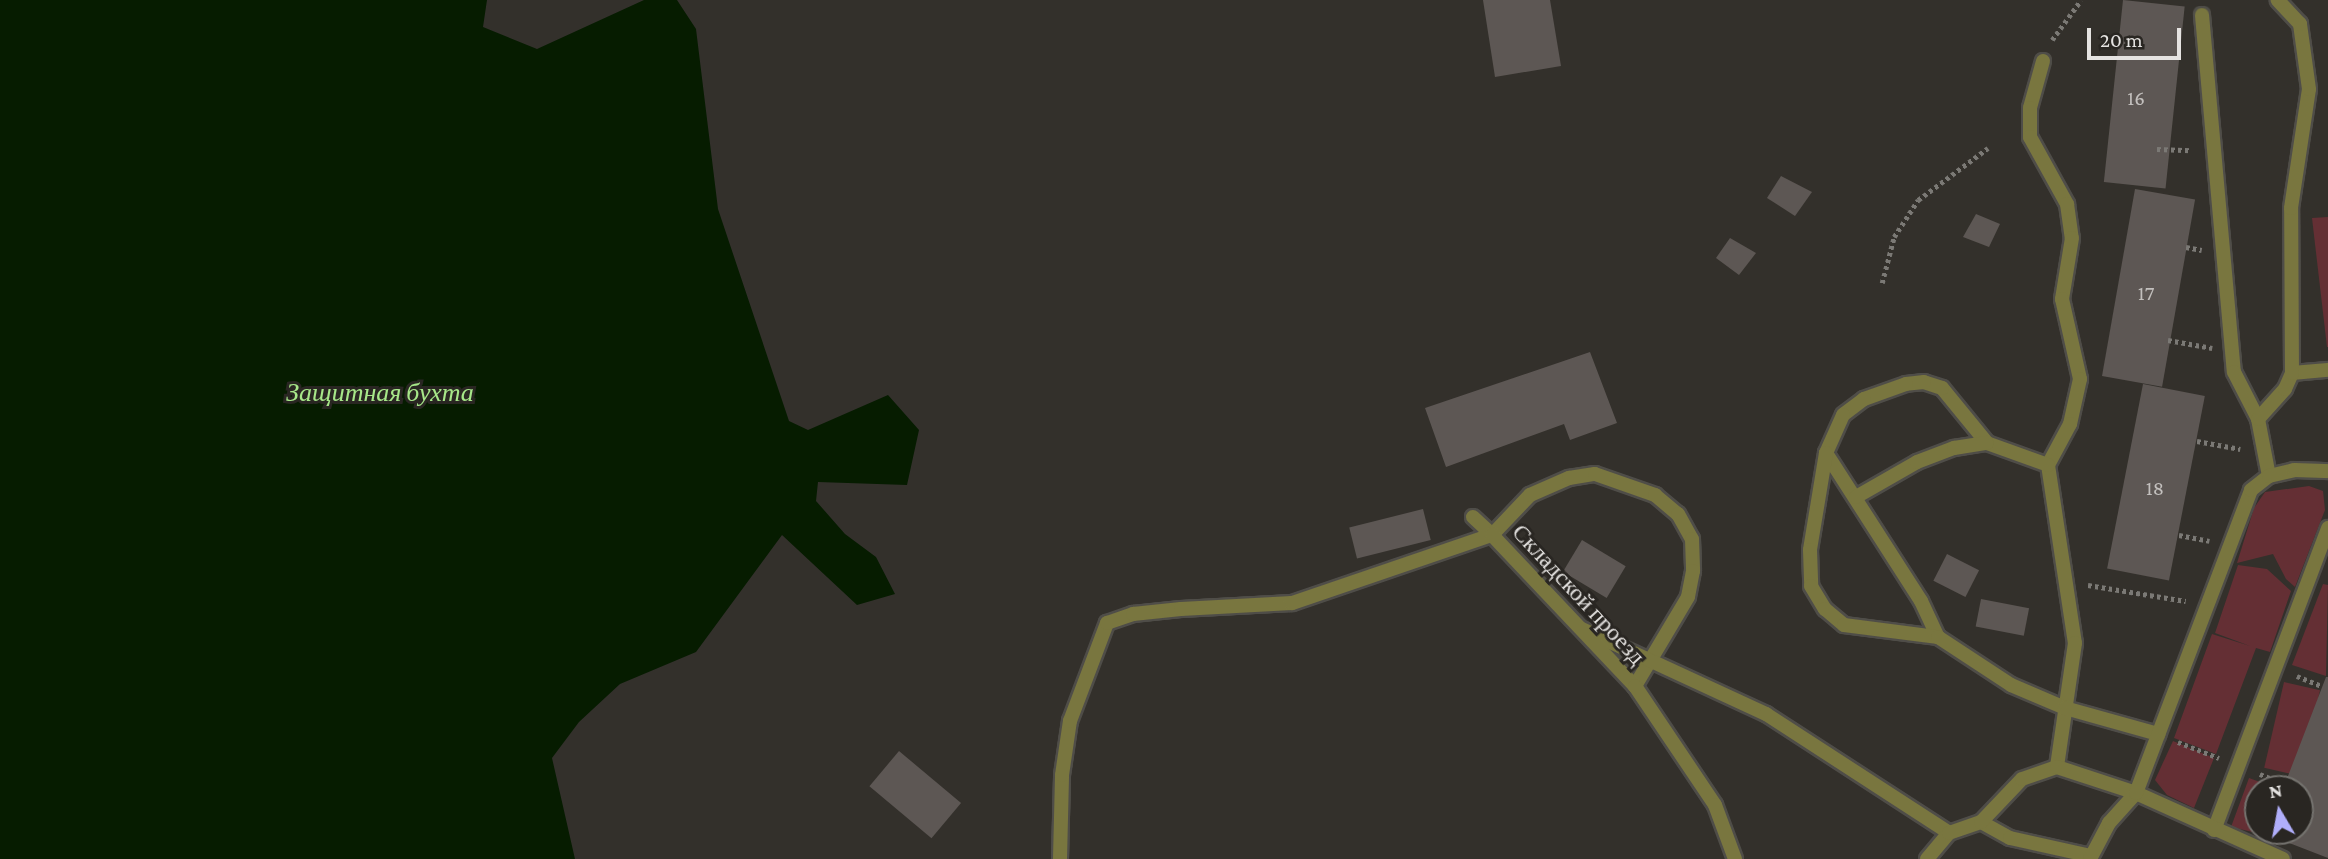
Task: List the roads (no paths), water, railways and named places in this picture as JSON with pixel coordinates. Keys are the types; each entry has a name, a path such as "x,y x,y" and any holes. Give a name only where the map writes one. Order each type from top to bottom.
{"street":[{"path":"2258,419 2285,389 2292,373 2291,208 2309,89 2300,24 2278,0"},
{"path":"2202,15 2232,352 2241,392 2258,419 2269,476"},
{"path":"2043,61 2030,108 2031,137 2067,204 2072,238 2063,299 2080,379 2070,424 2048,465 2075,643 2057,767"},
{"path":"2292,373 2328,370"},
{"path":"1987,443 1942,388 1924,382 1864,399 1843,415 1826,453 1810,550 1811,586 1825,609 1844,625 1938,637 2011,685 2065,708 2158,734"},
{"path":"1856,497 1917,462 1954,448 1987,443 2048,465"},
{"path":"1826,453 1856,497 1938,637"},
{"path":"1981,822 2022,842 2090,858 2109,823 2136,793 2251,491 2269,476 2294,470 2328,471"},
{"path":"1473,517 1492,535 1530,495 1569,478 1595,474 1655,495 1678,514 1692,539 1693,571 1688,597 1648,660 1635,686"},
{"path":"2214,830 2328,528"},
{"name":"Складской проезд","path":"1060,859 1062,775 1070,721 1107,624 1133,614 1292,603 1492,535 1635,686 1715,805 1735,859"},
{"path":"1582,629 1766,713 1949,833"},
{"path":"1927,859 1949,833 1981,822 2022,779 2057,767 2136,793 2214,830 2248,853 2283,859"}],"water":[{"name":"Защитная бухта","path":"0,0 487,0 483,27 537,49 644,0 677,0 696,29 718,209 789,421 808,430 888,395 919,430 907,485 818,482 816,501 845,534 876,557 895,594 857,605 782,535 696,652 620,684 579,722 552,758 575,859 0,859"}]}
